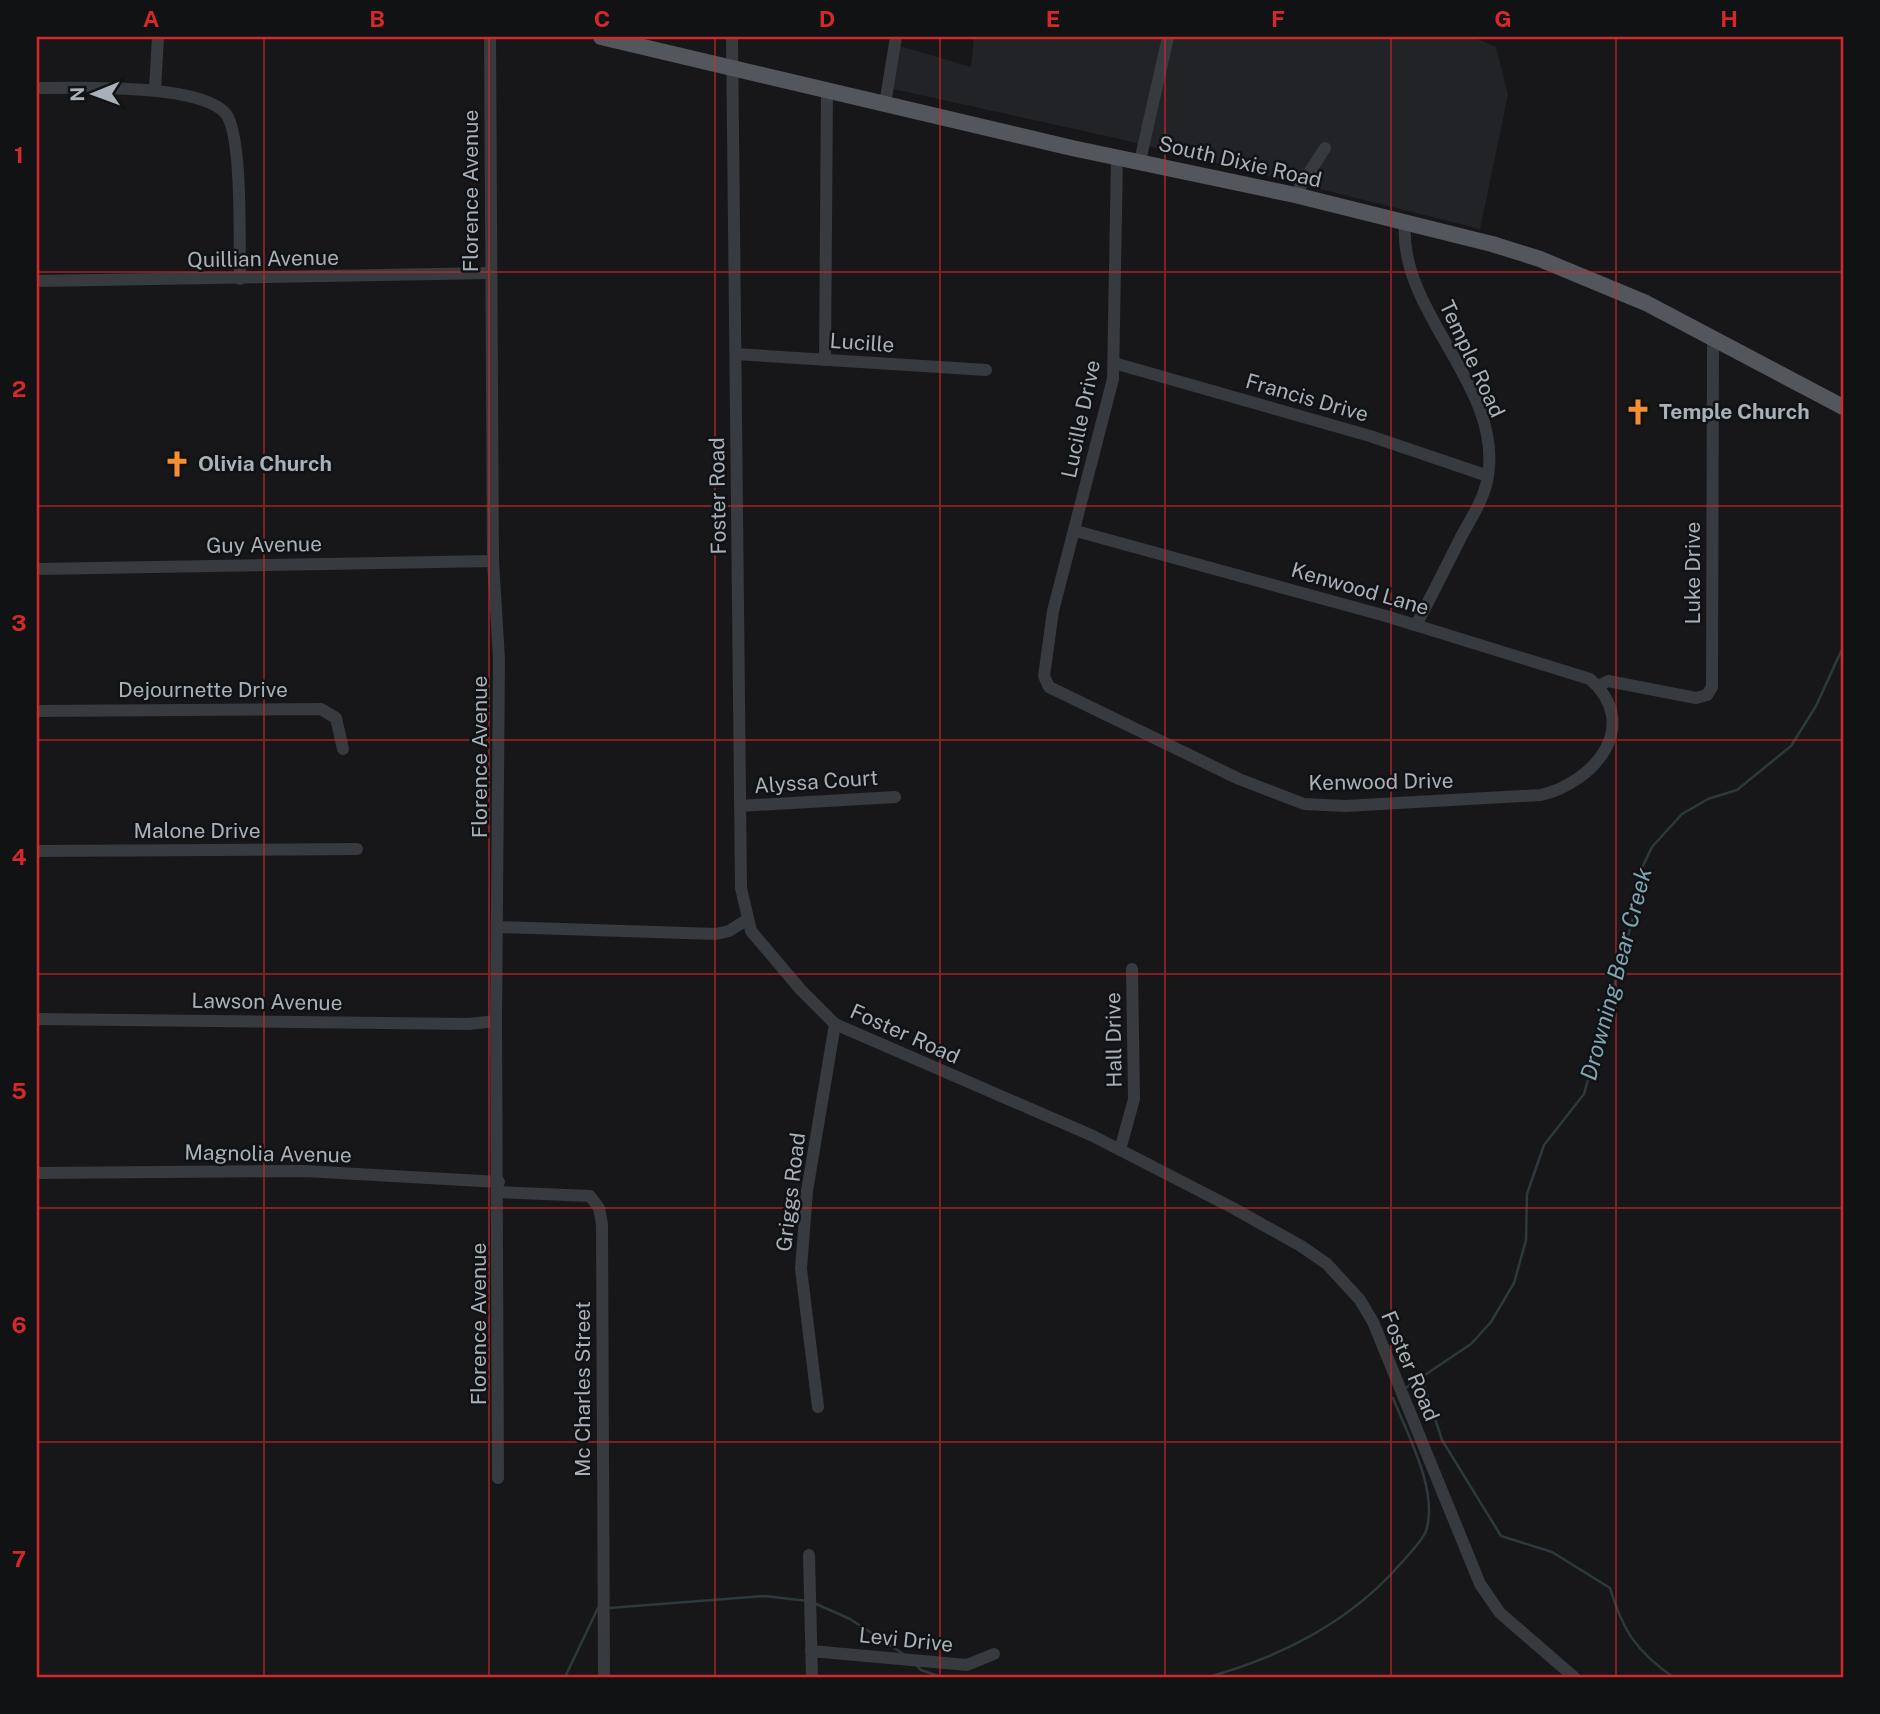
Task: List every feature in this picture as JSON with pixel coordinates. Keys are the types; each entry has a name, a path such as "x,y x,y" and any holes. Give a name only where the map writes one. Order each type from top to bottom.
{"main road":[{"name":"South Dixie Road","path":"601,37 827,92 1117,158 1295,195 1540,259 1646,303 1843,407"}],"street":[{"path":"155,90 158,37"},
{"name":"Florence Avenue","path":"490,37 492,561 499,659 496,1021 499,1187 498,1478"},
{"name":"Foster Road","path":"732,37 741,888 751,931 835,1024 1121,1150 1301,1246 1343,1280 1373,1322 1480,1584 1500,1614 1574,1677"},
{"path":"885,104 896,37"},
{"path":"1140,161 1168,37"},
{"path":"37,88 155,90 212,104 226,114 236,144 240,279"},
{"path":"825,360 827,92"},
{"path":"1295,195 1325,148"},
{"name":"Lucille Drive","path":"1046,683 1046,647 1053,611 1076,531 1114,363 1117,158"},
{"name":"Temple Road","path":"1405,223 1404,243 1416,284 1485,422 1488,476 1480,499 1416,625"},
{"name":"Quillian Avenue","path":"37,281 491,273"},
{"name":"Luke Drive","path":"1598,686 1608,681 1696,698 1707,695 1712,687 1713,347 1716,338"},
{"name":"Lucille","path":"736,354 986,370"},
{"name":"Francis Drive","path":"1114,363 1370,436 1488,476"},
{"name":"Kenwood Lane","path":"1076,531 1416,625 1590,679 1598,686"},
{"name":"Guy Avenue","path":"37,569 492,561"},
{"name":"Kenwood Drive","path":"1046,683 1052,689 1084,705 1239,779 1304,804 1345,806 1505,798 1560,790 1595,767 1605,752 1612,728 1612,714 1608,697 1598,686"},
{"name":"Dejournette Drive","path":"37,711 321,709 336,718 343,749"},
{"name":"Alyssa Court","path":"740,806 895,797"},
{"name":"Malone Drive","path":"37,851 357,849"},
{"path":"497,926 716,934 729,931 748,919"},
{"name":"Hall Drive","path":"1121,1150 1134,1099 1132,969"},
{"name":"Lawson Avenue","path":"37,1019 468,1024 496,1021"},
{"name":"Griggs Road","path":"818,1406 801,1269 807,1191 835,1024"},
{"name":"Magnolia Avenue","path":"37,1173 304,1171 499,1187"},
{"name":"Mc Charles Street","path":"499,1187 590,1196 599,1208 602,1224 604,1677"},
{"path":"808,1555 811,1677"},
{"name":"Levi Drive","path":"811,1651 967,1665 994,1654"}],"shaded area":[{"path":"974,37 1473,37 1496,47 1508,95 1480,229 1120,139 893,89 900,46 971,67"}],"waterway":[{"name":"Drowning Bear Creek","path":"1407,1387 1471,1344 1491,1322 1514,1283 1526,1240 1527,1194 1544,1145 1584,1094 1633,918 1639,874 1652,847 1682,814 1708,799 1737,790 1791,746 1816,706 1843,647"},
{"name":"Drowning Bear Creek","path":"1421,1376 1442,1440 1501,1536 1552,1552 1610,1588 1632,1639 1649,1658 1673,1677"},
{"path":"1208,1677 1290,1647 1339,1619 1383,1582 1422,1539 1429,1515 1425,1481 1393,1398"},
{"path":"609,1608 764,1596 808,1601"},
{"path":"814,1603 850,1619 905,1655"},
{"path":"565,1677 598,1608"},
{"path":"915,1664 921,1670 941,1677"}],"place":[{"name":"Temple Church","path":"1638,412"},
{"name":"Olivia Church","path":"177,464"}]}
